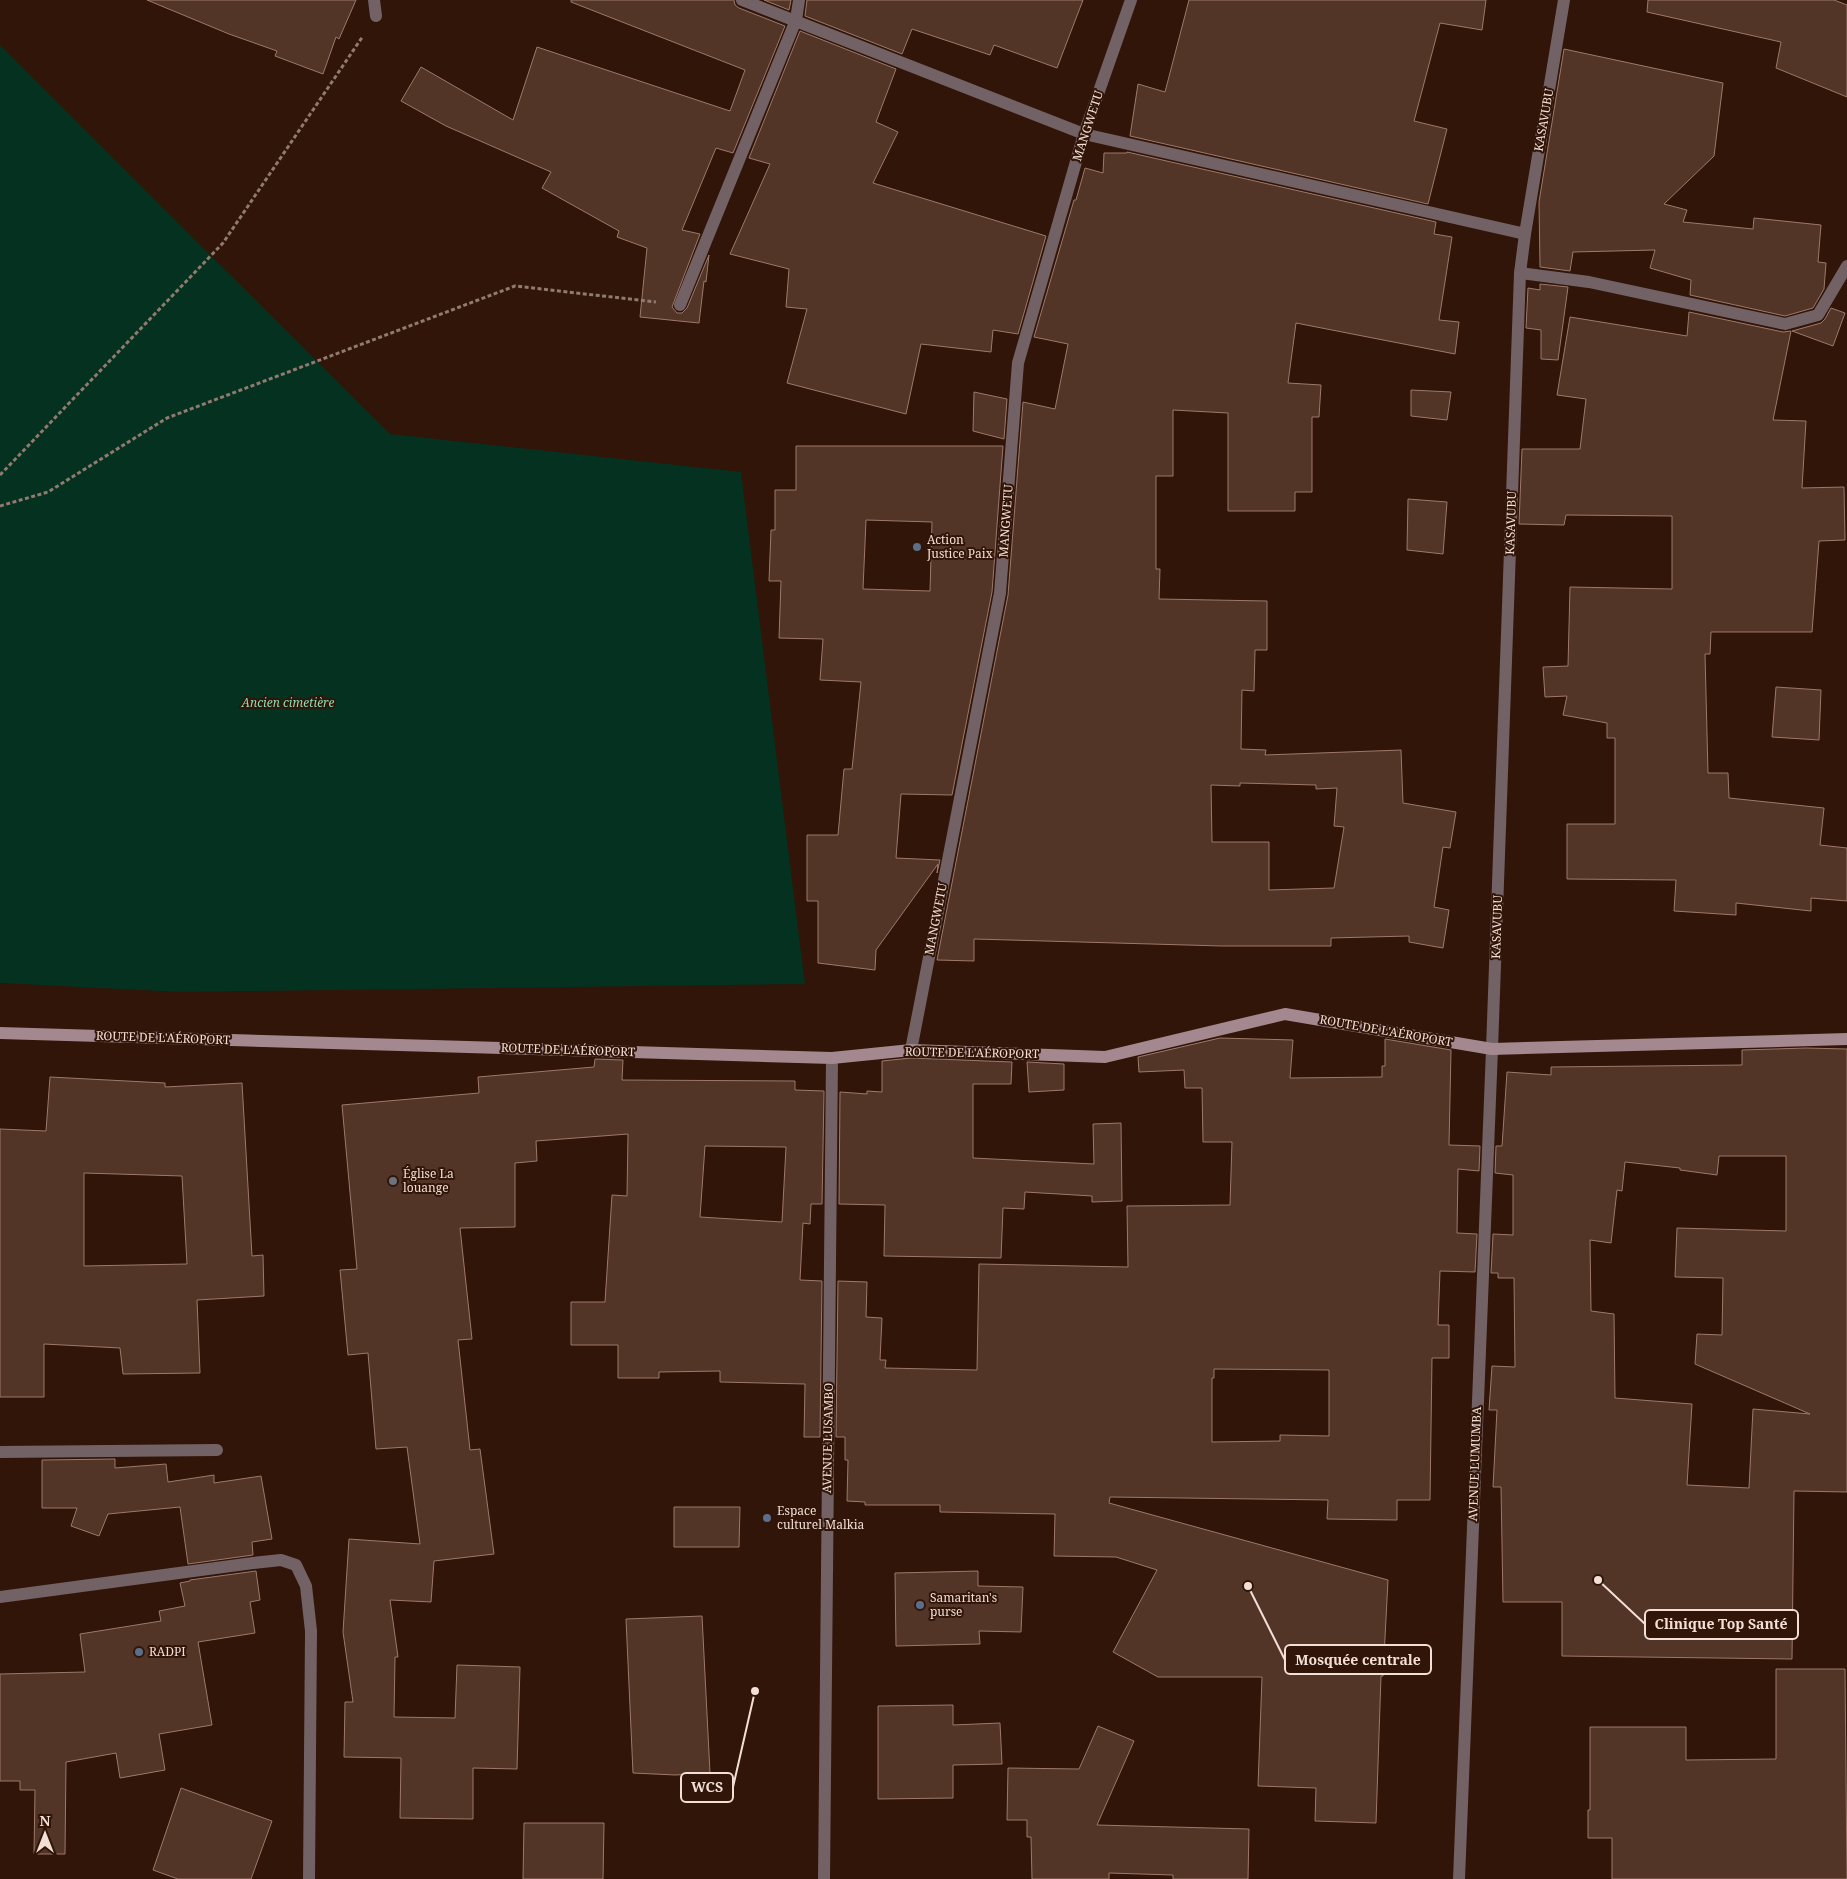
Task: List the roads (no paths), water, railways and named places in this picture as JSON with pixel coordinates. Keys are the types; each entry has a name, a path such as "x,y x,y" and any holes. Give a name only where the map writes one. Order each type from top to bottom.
{"street":[{"path":"374,0 376,16"},
{"path":"742,0 1084,134 1525,234"},
{"path":"680,305 796,20 799,0"},
{"name":"MANGWETU","path":"911,1050 1000,593 1018,363 1084,134 1131,0"},
{"name":"KASAVUBU","path":"1492,1049 1520,273 1564,0"},
{"path":"1520,273 1589,282 1785,324 1818,315 1847,266"},
{"name":"ROUTE DE L'AÉROPORT","path":"0,1033 832,1058 911,1050 1105,1057 1285,1014 1492,1049 1847,1039"},
{"name":"AVENUE LUMUMBA","path":"1459,1879 1492,1049"},
{"name":"AVENUE LUSAMBO","path":"824,1879 832,1058"},
{"path":"0,1452 217,1450"},
{"path":"0,1597 281,1560 296,1565 306,1586 311,1631 309,1879"}],"place":[{"name":"Action Justice Paix","path":"917,547"},
{"name":"Église La louange","path":"393,1181"},
{"name":"Espace culturel Malkia","path":"767,1518"},
{"name":"Clinique Top Santé","path":"1598,1580"},
{"name":"Mosquée centrale","path":"1248,1586"},
{"name":"Samaritan's purse","path":"920,1605"},
{"name":"RADPI","path":"139,1652"},
{"name":"WCS","path":"755,1691"}],"park label":[{"name":"Ancien cimetière","path":"288,703"}]}
